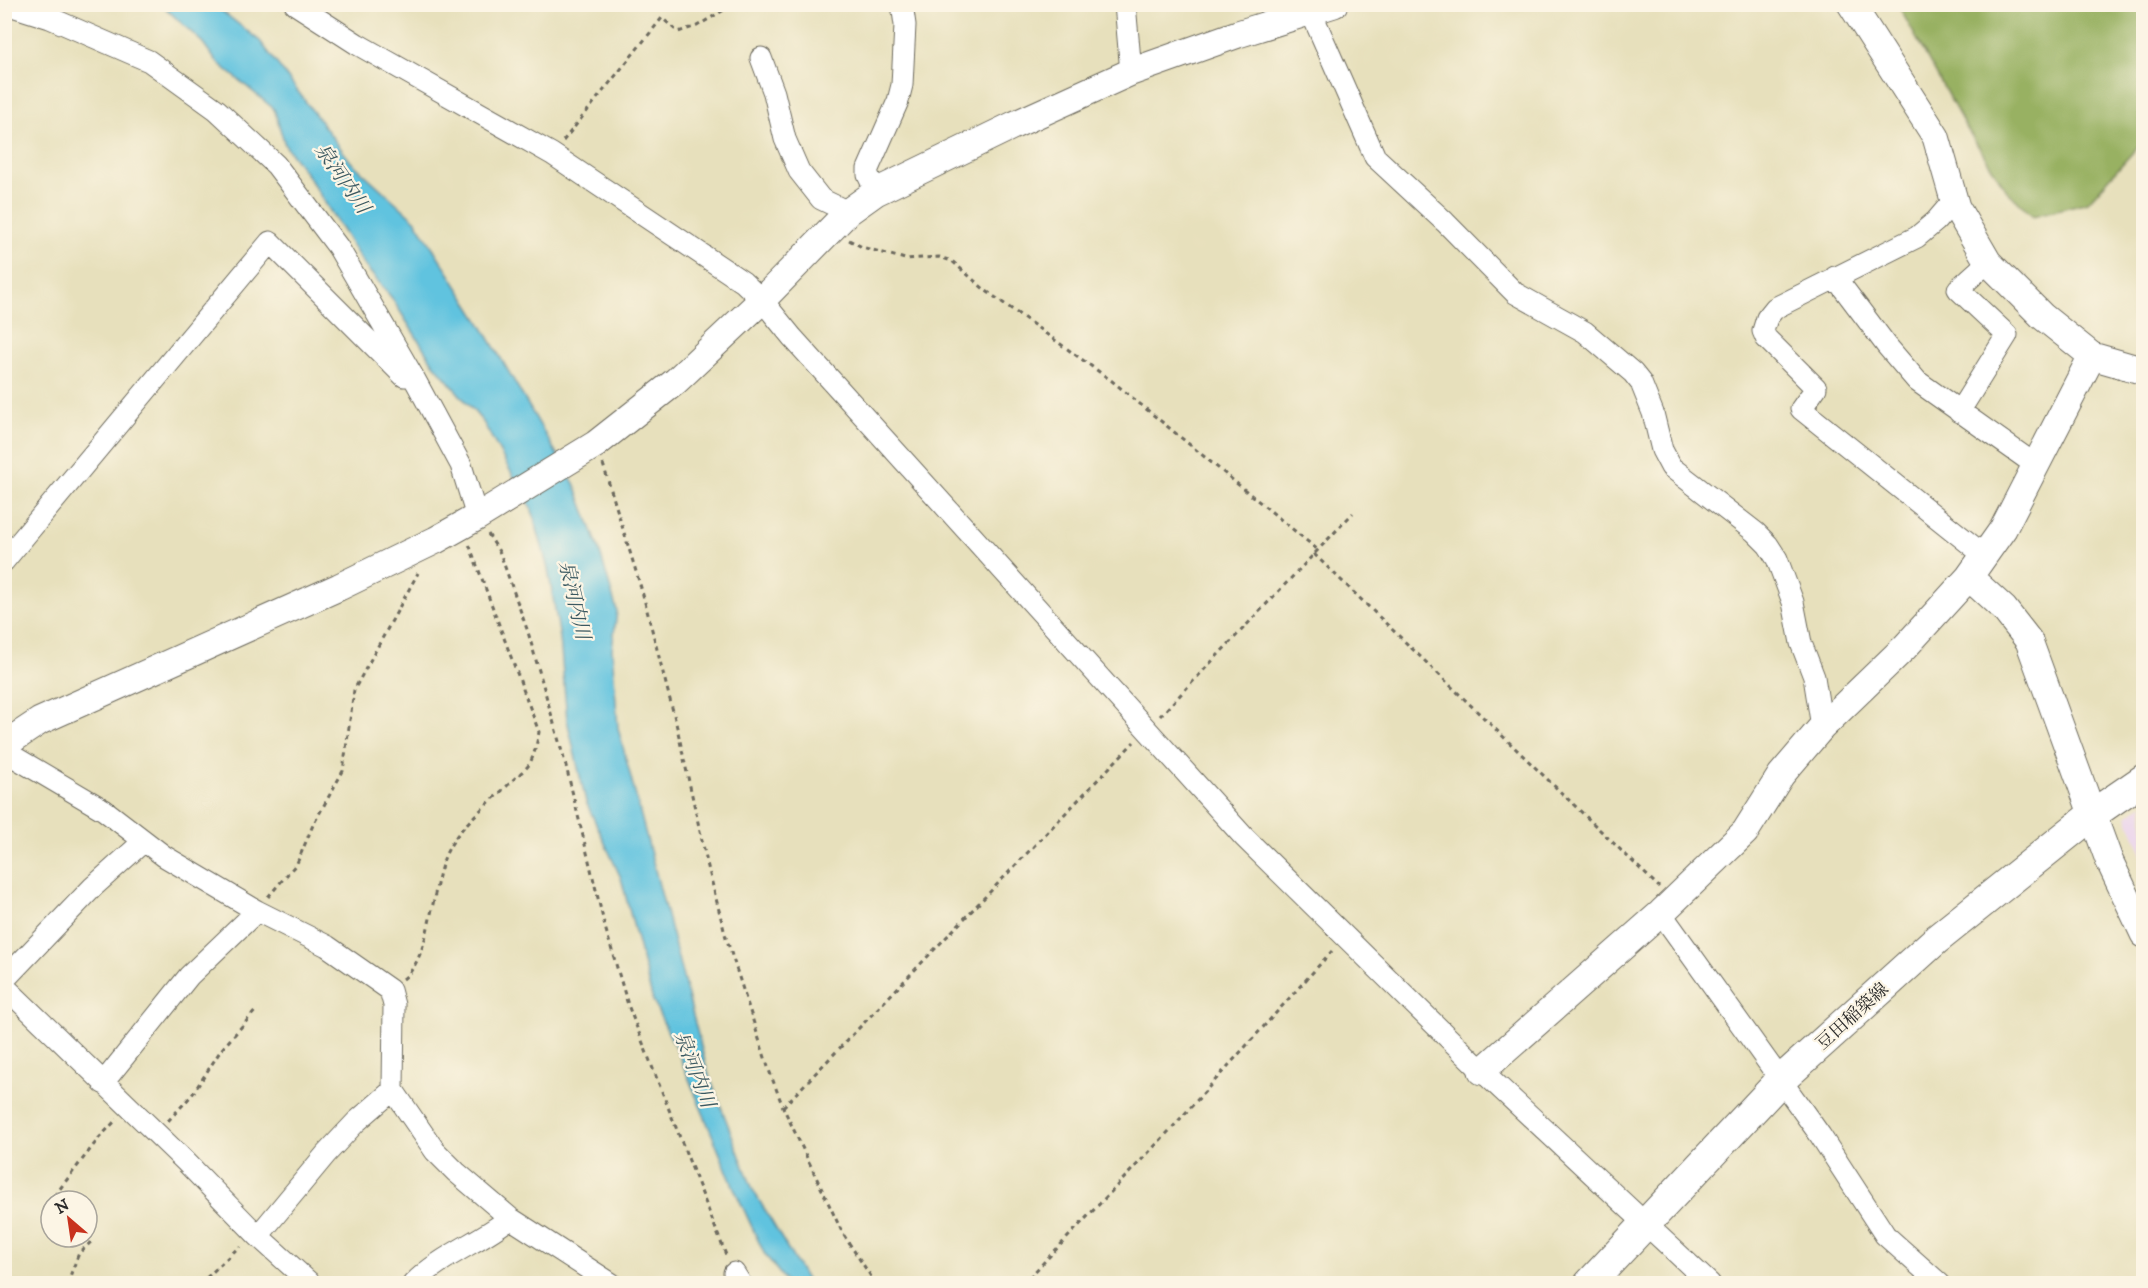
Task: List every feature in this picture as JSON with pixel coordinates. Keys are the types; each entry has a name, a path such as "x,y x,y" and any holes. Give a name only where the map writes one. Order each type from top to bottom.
{"main road":[{"name":"豆田稲築線","path":"1588,1284 1780,1081 1937,939 2093,814 2144,779"}],"street":[{"path":"6,4 50,18 149,61 217,110 276,165 338,247 461,465 470,521"},
{"path":"295,4 357,44 552,154 742,282 762,300 792,337 1244,837 1482,1071 1710,1284"},
{"path":"1125,4 1131,72"},
{"path":"1851,4 1936,137 1954,200 1988,262 2042,316 2092,356 2144,371"},
{"path":"876,192 868,169 898,101 902,86 905,25 902,5"},
{"path":"4,745 40,721 339,587 470,521 592,447 676,381 762,300 838,220 876,192 1014,125 1131,72 1306,10 1375,157 1445,222 1515,293 1585,332 1633,373 1641,383 1653,413 1662,450 1671,467 1755,532 1768,545 1777,559 1793,602 1801,643 1814,677 1822,727"},
{"path":"761,58 774,93 785,139 799,171 838,220"},
{"path":"1954,200 1936,221 1917,237 1775,308 1767,318 1763,331 1766,338 1816,388 1801,409 1985,556"},
{"path":"4,561 270,242 423,396"},
{"path":"1959,412 2007,335 1958,289 1988,262"},
{"path":"1835,277 1887,346 1917,381 2037,466"},
{"path":"1482,1071 1667,907 1745,832 1781,775 1822,727 1905,647 1969,577 2003,529 2092,356"},
{"path":"1969,577 2004,609 2029,640 2109,860 2144,934"},
{"path":"4,751 104,810 164,856 257,911 327,946 390,990 394,1005 393,1090 435,1150 456,1172 510,1218 612,1284"},
{"path":"4,980 93,888 144,841"},
{"path":"1667,907 1780,1081 1820,1135 1885,1236 1940,1284"},
{"path":"103,1083 189,976 257,911"},
{"path":"4,986 156,1133 256,1234 311,1284"},
{"path":"256,1234 356,1122 393,1090"},
{"path":"413,1284 423,1273 493,1231 510,1218"}],"path":[{"path":"552,154 662,18 678,32 697,26 734,4"},
{"path":"838,220 862,247 905,259 939,257 952,261 985,290 1112,381 1318,550"},
{"path":"592,447 642,591 676,723 725,933 769,1070 783,1107 843,1234 876,1284"},
{"path":"783,1107 1353,513"},
{"path":"390,990 408,975 420,956 446,854 475,815 529,764 539,732 470,521"},
{"path":"470,521 500,553 528,632 566,766 605,927 628,1005 709,1216 737,1278"},
{"path":"1314,554 1667,907"},
{"path":"257,911 297,863 313,825 342,771 354,690 419,570"},
{"path":"1023,1284 1171,1129 1345,937"},
{"path":"156,1133 192,1095 221,1050 257,1009"},
{"path":"60,1189 99,1138 128,1106"},
{"path":"200,1284 256,1234"},
{"path":"67,1284 80,1253 84,1249"}],"shaded area":[{"path":"2143,804 2143,857 2127,816"}],"green space":[{"path":"1898,5 2143,5 2143,141 2088,202 2033,216 2007,191 1964,124"}],"water":[{"name":"泉河内川","path":"162,5 214,5 260,41 351,162 416,221 479,321 575,485 599,549 617,611 612,649 618,728 708,1073 753,1190 808,1283 787,1283 764,1253 734,1188 680,1057 653,1001 621,878 586,802 567,720 560,638 548,569 532,510 483,422 433,363 391,297 365,266 310,179 285,145 274,109 216,61 203,43"}]}
